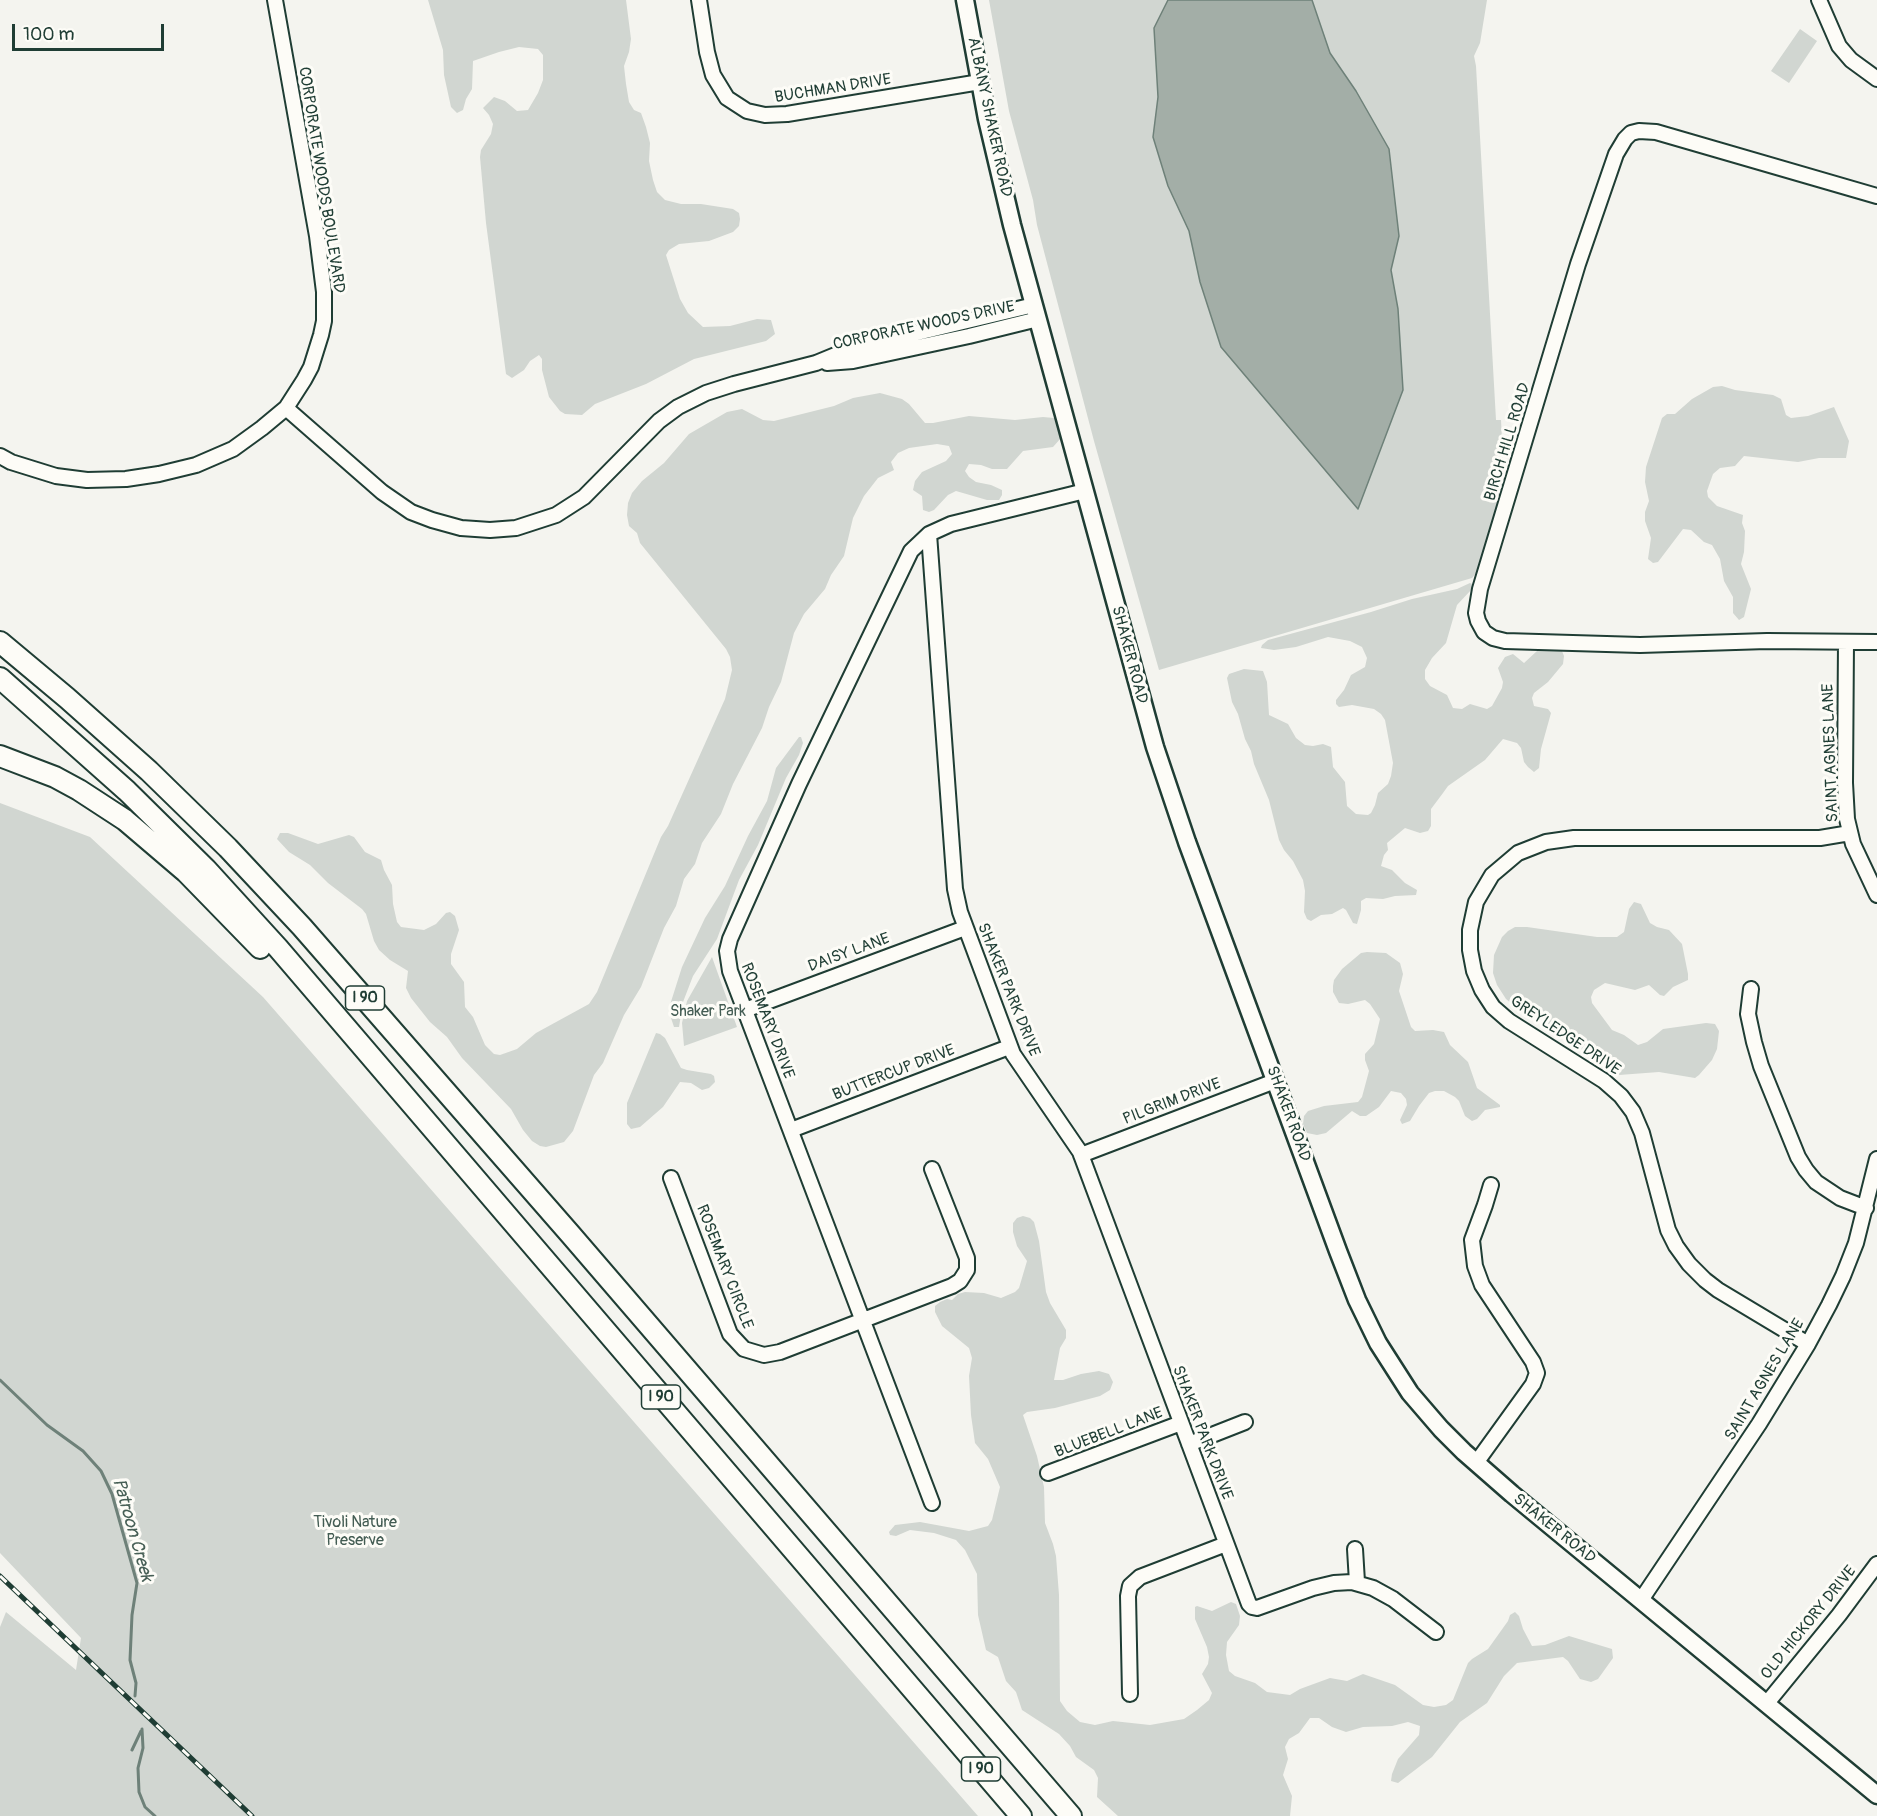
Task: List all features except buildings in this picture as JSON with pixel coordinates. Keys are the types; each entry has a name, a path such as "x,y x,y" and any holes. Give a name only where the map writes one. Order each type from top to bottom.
{"highway":[{"name":"I 90","path":"0,642 149,771 228,848 302,927 572,1235 1071,1816"},
{"name":"I 90","path":"0,678 89,755 206,869 293,965 1021,1816"},
{"path":"0,756 32,767 79,790 146,837 186,872 381,1070"}],"main road":[{"name":"ALBANY SHAKER ROAD","path":"965,0 980,81 1015,234"},
{"name":"SHAKER ROAD","path":"1015,234 1130,661 1163,772 1350,1283 1378,1343 1416,1401 1440,1429 1476,1463 1877,1795"}],"street":[{"name":"CORPORATE WOODS BOULEVARD","path":"0,456 11,462 56,476 87,480 126,479 196,465 232,449 262,428 286,408 304,380 314,358 324,321 324,292 317,236 275,0"},
{"name":"BUCHMAN DRIVE","path":"699,0 713,75 727,98 747,111 765,115 787,114 980,81"},
{"path":"1818,0 1839,46 1851,60 1877,79"},
{"name":"BIRCH HILL ROAD","path":"1877,196 1656,132 1639,131 1625,139 1616,154 1578,264 1476,608 1478,621 1484,632 1493,638 1505,641 1640,645 1767,641 1877,642"},
{"name":"CORPORATE WOODS DRIVE","path":"286,408 382,492 411,512 461,528 502,530 548,519 577,502 606,477 651,428 686,402 706,393 816,363 853,361 969,336 1036,312"},
{"path":"929,534 951,524 1085,491"},
{"name":"SHAKER PARK DRIVE","path":"929,534 956,894 965,928 1010,1047 1021,1068 1072,1138 1081,1155 1249,1604 1253,1608 1259,1608 1325,1584 1357,1582"},
{"name":"ROSEMARY DRIVE","path":"929,534 915,546 903,564 799,784 729,943 727,955 729,967 745,1010 932,1503"},
{"name":"SAINT AGNES LANE","path":"1846,642 1846,813 1850,833 1877,895"},
{"name":"GREYLEDGE DRIVE","path":"1808,1344 1718,1290 1689,1264 1668,1230 1642,1133 1633,1112 1621,1096 1604,1081 1509,1021 1493,1007 1477,980 1472,960 1470,930 1473,910 1480,892 1492,875 1518,853 1546,842 1574,838 1820,838 1850,833"},
{"name":"DAISY LANE","path":"745,1010 965,928"},
{"path":"1751,989 1749,1014 1754,1042 1761,1066 1798,1156 1810,1176 1825,1188 1840,1198 1866,1208"},
{"name":"BUTTERCUP DRIVE","path":"791,1130 1010,1047"},
{"name":"PILGRIM DRIVE","path":"1081,1155 1275,1081"},
{"name":"SAINT AGNES LANE","path":"1641,1600 1740,1453 1808,1344 1843,1276 1856,1243 1877,1159"},
{"name":"ROSEMARY CIRCLE","path":"671,1178 728,1330 740,1346 754,1354 775,1354 960,1281 966,1273 967,1258 932,1168"},
{"path":"1476,1463 1533,1384 1537,1373 1533,1362 1482,1285 1475,1266 1472,1238 1482,1216 1491,1185"},
{"path":"1189,1444 1245,1422"},
{"name":"BLUEBELL LANE","path":"1048,1473 1181,1423"},
{"path":"1130,1694 1128,1596 1130,1586 1140,1577 1226,1544"},
{"path":"1355,1549 1357,1582 1393,1599 1436,1632"},
{"name":"OLD HICKORY DRIVE","path":"1767,1703 1877,1564"}],"green space":[{"path":"428,0 626,0 631,39 624,66 626,84 629,102 634,110 641,113 646,127 650,143 649,161 657,192 665,200 681,204 701,204 733,209 739,213 739,226 733,232 709,241 679,244 669,250 666,255 680,299 688,313 703,327 730,326 757,319 771,320 775,334 766,341 694,359 646,384 595,404 582,415 565,414 549,397 542,370 542,359 539,355 512,378 506,374 486,223 480,157 481,150 491,134 493,124 483,108 494,97 505,101 517,111 528,110 543,80 543,55 538,49 519,47 473,61 472,89 463,110 457,113 451,107 444,75 443,50"},
{"path":"989,0 1487,0 1480,43 1474,56 1496,420 1501,420 1504,482 1478,571 1472,578 1159,670 1094,441 1037,225 1033,200 1009,111"},
{"path":"1800,29 1817,41 1789,83 1771,71"},
{"path":"1722,386 1773,395 1781,399 1786,415 1791,418 1808,416 1834,407 1849,441 1846,458 1819,458 1798,462 1744,456 1735,466 1720,468 1713,474 1707,491 1708,497 1717,506 1743,515 1742,523 1745,531 1741,564 1751,589 1744,617 1739,620 1733,613 1733,597 1724,581 1720,559 1712,545 1704,542 1691,530 1683,529 1658,562 1653,563 1648,559 1651,538 1645,521 1649,501 1645,482 1646,467 1662,418 1667,414 1675,414 1692,399 1713,387"},
{"path":"880,393 902,399 925,423 969,416 1015,420 1054,418 1058,421 1061,438 1053,447 1023,451 1007,469 992,469 969,464 965,471 969,477 976,482 1002,490 999,500 987,500 956,491 948,495 934,510 929,512 923,510 922,496 913,490 915,481 922,472 946,461 952,454 949,446 937,444 909,448 898,453 891,462 894,470 878,478 864,496 853,518 844,556 825,589 804,614 794,633 781,682 762,728 733,784 721,814 702,843 695,864 684,879 676,906 664,928 641,987 624,1015 603,1063 594,1075 573,1131 564,1142 546,1147 540,1146 532,1141 511,1109 462,1058 447,1037 430,1022 411,998 406,988 408,971 379,950 362,909 328,883 310,865 289,852 277,839 280,833 288,833 318,844 349,835 354,837 365,852 381,860 392,885 393,904 397,922 401,927 424,930 436,924 446,913 450,912 455,916 459,930 451,954 451,964 464,982 465,1007 473,1017 485,1045 494,1054 500,1055 517,1049 536,1033 589,1004 597,992 661,837 725,699 732,670 726,649 640,543 637,533 629,526 628,503 632,493 642,481 664,463 689,434 727,412 742,409 763,420 774,421 834,406 853,398"},
{"path":"1472,584 1471,590 1457,605 1446,643 1432,658 1425,670 1425,679 1430,686 1447,695 1453,708 1462,709 1470,704 1487,709 1492,706 1502,688 1503,682 1498,668 1505,657 1513,654 1524,663 1537,651 1545,649 1562,651 1563,664 1548,682 1534,693 1532,698 1534,706 1548,709 1551,713 1541,749 1539,768 1534,772 1524,762 1521,748 1517,743 1503,739 1485,760 1448,786 1431,809 1431,826 1428,831 1420,833 1405,828 1387,843 1388,850 1381,866 1392,870 1405,883 1417,890 1416,895 1383,899 1366,898 1361,901 1357,924 1353,923 1343,908 1311,921 1307,919 1304,912 1303,880 1279,840 1269,800 1232,702 1227,678 1229,674 1244,669 1263,671 1267,682 1269,715 1288,724 1296,738 1305,745 1323,744 1331,747 1333,767 1345,782 1347,806 1356,814 1368,815 1375,805 1378,793 1388,784 1391,776 1393,763 1385,720 1374,709 1352,705 1339,707 1336,704 1336,700 1351,675 1365,667 1367,658 1362,647 1350,641 1328,637 1296,647 1274,650 1261,648 1262,645 1268,640 1412,599 1457,589"},
{"path":"799,737 803,743 799,755 786,778 758,845 739,880 717,939 693,976 683,1002 679,1027 674,1027 669,1008 682,967 705,918 725,886 767,801 776,768"},
{"name":"Tivoli Nature Preserve","path":"0,803 90,837 263,997 978,1816 0,1816 0,1627 6,1612 76,1670 81,1638 0,1553"},
{"path":"1634,902 1641,904 1650,923 1669,930 1682,944 1688,980 1673,987 1664,996 1649,985 1635,990 1605,983 1594,990 1591,997 1592,1003 1612,1030 1638,1045 1647,1042 1663,1029 1706,1023 1715,1024 1719,1031 1717,1049 1712,1060 1695,1078 1659,1072 1619,1075 1605,1062 1590,1056 1552,1027 1519,1010 1506,999 1497,985 1493,973 1494,955 1502,937 1508,931 1515,927 1527,927 1597,937 1617,937 1624,932 1629,909"},
{"path":"1361,953 1386,953 1400,963 1403,974 1399,991 1411,1027 1415,1031 1444,1032 1450,1045 1468,1062 1477,1088 1500,1107 1485,1110 1472,1121 1465,1116 1455,1097 1444,1091 1435,1091 1429,1093 1410,1121 1402,1124 1400,1120 1407,1105 1406,1099 1401,1093 1391,1091 1379,1107 1366,1116 1360,1116 1352,1111 1326,1133 1317,1135 1307,1133 1303,1124 1304,1116 1308,1111 1324,1106 1358,1102 1362,1097 1369,1071 1365,1054 1374,1044 1380,1019 1365,1000 1348,1004 1339,1003 1333,992 1333,986 1334,980 1342,969"},
{"name":"Shaker Park","path":"712,957 737,1027 684,1046 682,1023 687,1001"},
{"path":"656,1033 665,1038 681,1068 711,1074 715,1082 709,1088 702,1090 691,1083 680,1082 663,1107 640,1127 631,1129 627,1124 627,1103"},
{"path":"1023,1216 1034,1222 1046,1292 1066,1330 1066,1338 1060,1348 1054,1380 1099,1371 1109,1374 1113,1382 1110,1390 1100,1396 1055,1408 1027,1412 1023,1415 1037,1456 1044,1487 1045,1523 1056,1556 1059,1595 1060,1701 1067,1711 1080,1722 1095,1725 1113,1721 1150,1725 1184,1719 1197,1710 1209,1700 1212,1693 1202,1674 1209,1657 1195,1619 1195,1607 1212,1611 1231,1602 1236,1604 1240,1616 1239,1625 1227,1642 1226,1655 1229,1671 1235,1676 1255,1683 1267,1692 1290,1695 1330,1678 1347,1681 1363,1674 1395,1685 1423,1705 1434,1707 1446,1705 1453,1700 1468,1663 1488,1649 1510,1615 1515,1612 1532,1646 1545,1645 1569,1636 1612,1649 1613,1658 1598,1679 1591,1682 1580,1679 1563,1657 1517,1663 1504,1676 1487,1703 1460,1722 1432,1757 1398,1783 1391,1781 1392,1774 1398,1759 1419,1735 1420,1726 1408,1722 1392,1726 1363,1727 1346,1732 1332,1727 1319,1718 1310,1718 1299,1733 1289,1739 1285,1747 1288,1759 1283,1775 1292,1796 1290,1816 1118,1816 1097,1797 1098,1778 1094,1770 1076,1757 1059,1734 1022,1710 1016,1692 1006,1681 998,1657 986,1650 978,1615 977,1574 965,1550 956,1540 934,1533 910,1530 896,1536 890,1535 889,1532 895,1525 920,1522 969,1531 988,1526 992,1520 1000,1487 988,1459 975,1443 969,1376 972,1358 969,1348 942,1326 935,1312 935,1306 965,1292 984,1293 1001,1298 1019,1288 1027,1261 1017,1246 1013,1223 1017,1218"}],"shaded area":[{"path":"1168,0 1312,0 1330,53 1356,91 1389,149 1399,236 1391,270 1398,309 1403,390 1358,509 1221,347 1200,282 1189,231 1168,186 1153,137 1158,97 1154,28"}],"waterway":[{"name":"Patroon Creek","path":"0,1380 47,1425 83,1451 101,1471 112,1494 137,1583 132,1615 130,1660 136,1683 135,1696"},
{"path":"142,1729 143,1748 138,1768 139,1792 145,1807 155,1816"},
{"name":"Patroon Creek","path":"132,1750 141,1731"}],"railway":[{"path":"0,1576 252,1816"}]}
